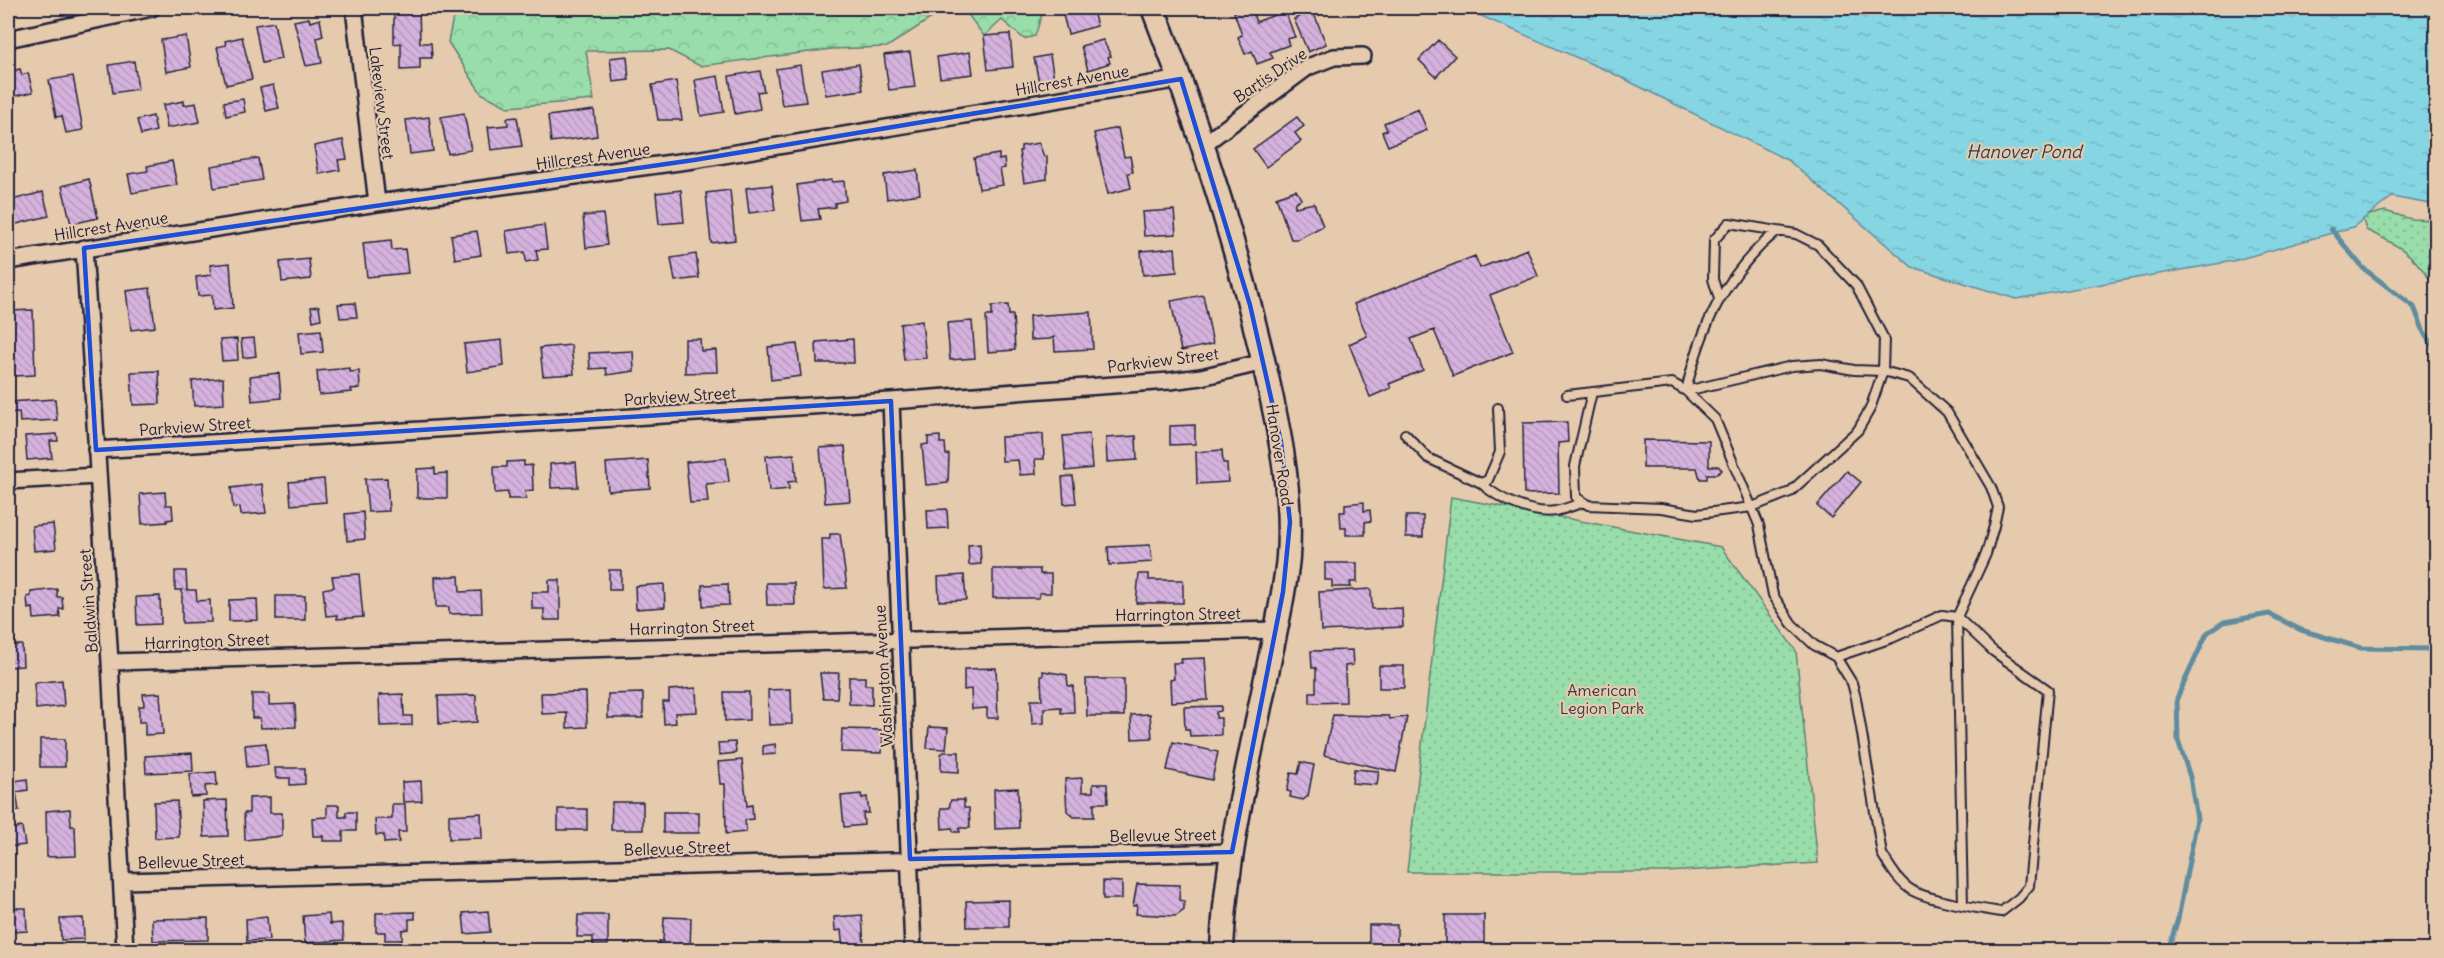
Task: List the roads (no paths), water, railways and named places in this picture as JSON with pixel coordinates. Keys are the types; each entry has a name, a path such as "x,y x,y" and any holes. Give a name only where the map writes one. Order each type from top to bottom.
{"main road":[{"name":"Hanover Road","path":"1153,8 1204,144 1235,244 1281,442 1290,522 1288,560 1276,630 1232,852 1222,951"}],"street":[{"path":"8,39 92,14 152,8"},
{"name":"Lakeview Street","path":"354,8 377,203"},
{"name":"Bartis Drive","path":"1204,144 1308,67 1334,57 1363,56"},
{"name":"Hillcrest Avenue","path":"8,261 377,203 694,160 1181,79"},
{"name":"Baldwin Street","path":"84,248 123,880 125,951"},
{"name":"Parkview Street","path":"96,450 891,401 1170,381 1201,377 1264,362"},
{"name":"Washington Avenue","path":"891,401 913,951"},
{"path":"8,482 97,476"},
{"name":"Harrington Street","path":"110,662 1276,630"},
{"name":"Bellevue Street","path":"123,880 1232,852"}],"lane":[{"path":"1592,392 1575,466 1576,497 1588,505 1661,508 1697,514 1752,507 1790,492 1858,430 1870,409 1883,371 1884,339 1856,285 1818,245 1796,234 1729,223 1714,240 1713,279 1719,299"},
{"path":"1686,392 1704,331 1719,299 1752,251 1777,231"},
{"path":"1686,392 1792,366 1821,364 1883,371 1909,378 1947,412 1991,487 1998,507 1986,554 1957,617 1963,905"},
{"path":"1567,395 1672,383 1686,392 1715,419 1759,525 1773,595 1792,624 1814,645 1836,657 1852,683 1882,855 1896,877 1912,891 1963,905 2001,912 2019,898 2029,886 2048,690 1993,651 1957,617 1942,615 1892,638 1836,657"},
{"path":"1481,483 1491,474 1500,452 1498,408"},
{"path":"1406,434 1428,458 1481,483 1494,496 1531,508 1555,511 1584,502"}],"water":[{"name":"Hanover Pond","path":"1463,8 2436,8 2436,205 2392,197 2353,227 2233,261 2016,299 1912,267 1789,161 1610,72"}],"waterway":[{"path":"2331,229 2363,268 2414,307 2423,330 2436,350"},
{"path":"2168,950 2178,919 2197,819 2190,777 2178,740 2177,698 2207,633 2224,622 2269,614 2301,630 2361,648 2434,649"},
{"path":"2435,648 2432,698 2436,735"}],"park label":[{"name":"American Legion Park","path":"1602,699"}]}
